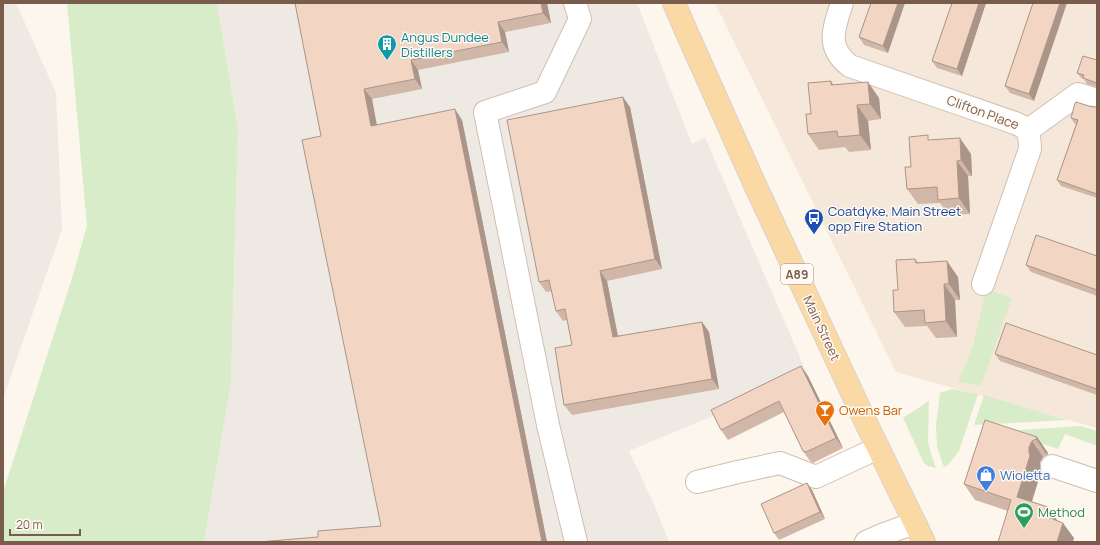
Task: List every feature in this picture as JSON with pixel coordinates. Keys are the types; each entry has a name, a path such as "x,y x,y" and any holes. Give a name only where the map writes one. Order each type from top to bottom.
{"main road":[{"name":"Main Street","path":"674,3 753,180 919,533"}],"street":[{"path":"575,3 580,19 545,92 485,112 548,425 576,542"},
{"name":"Clifton Place","path":"842,3 833,38 839,55 843,61 850,66 1015,122 1028,131 1030,149 983,284"},
{"path":"1028,131 1078,94 1097,100"},
{"path":"697,482 780,463 816,477 878,448"},
{"path":"1052,466 1097,481"},
{"path":"866,542 884,534 919,533"}],"shaded area":[{"path":"3,3 16,3 56,93 62,229 3,399"},
{"path":"217,3 637,3 692,144 705,137 808,376 629,451 656,509 669,542 204,542 231,383 238,129"},
{"path":"715,3 1097,3 1097,428 896,372"}],"green space":[{"path":"67,3 217,3 238,129 231,383 204,542 3,542 3,492 73,275 87,226"},
{"path":"986,289 1012,298 981,386 958,382 973,346"},
{"path":"953,389 978,394 959,451 948,465 944,467 937,447 936,426 940,393"},
{"path":"984,395 1067,420 974,425"},
{"path":"929,401 928,442 936,468 928,466 924,463 903,418"},
{"path":"1081,426 1097,431 1097,446 1065,434 1058,449 1003,431"}],"building":[{"path":"295,3 541,3 543,13 498,22 502,42 411,60 415,79 364,89 371,126 455,109 542,542 259,542 318,537 318,531 381,526 302,140 321,136"},
{"path":"871,3 898,3 883,46 859,37"},
{"path":"952,3 979,3 957,69 932,61"},
{"path":"1033,3 1060,3 1029,94 1005,86"},
{"path":"1083,56 1097,60 1097,83 1083,78 1084,75 1077,73"},
{"path":"831,81 831,85 868,82 870,104 857,105 860,135 838,137 837,131 808,134 806,114 811,114 808,83"},
{"path":"623,97 655,259 600,271 613,337 702,322 712,379 564,405 555,348 572,345 565,309 556,311 549,280 539,282 507,120"},
{"path":"1076,102 1089,106 1097,106 1097,194 1057,180 1078,120 1071,118"},
{"path":"928,135 928,140 960,138 961,160 957,161 959,198 938,200 937,187 907,189 905,167 911,167 909,137"},
{"path":"1036,235 1097,256 1097,290 1026,265"},
{"path":"915,259 916,263 947,261 949,284 944,284 946,321 925,323 924,310 894,312 893,290 898,290 896,260"},
{"path":"1006,323 1097,355 1097,389 995,354"},
{"path":"801,366 836,438 806,452 803,451 779,401 721,430 711,410"},
{"path":"985,420 1037,437 1032,441 1029,447 1030,456 1017,497 1048,507 1045,516 1063,523 1057,542 998,542 1011,500 964,484"},
{"path":"807,483 820,512 774,533 761,504"}],"place":[{"name":"Angus Dundee Distillers","path":"387,61"},
{"name":"Coatdyke, Main Street opp Fire Station","path":"814,235"},
{"name":"Owens Bar","path":"825,427"},
{"name":"Wioletta","path":"986,492"},
{"name":"Method","path":"1024,529"}]}
